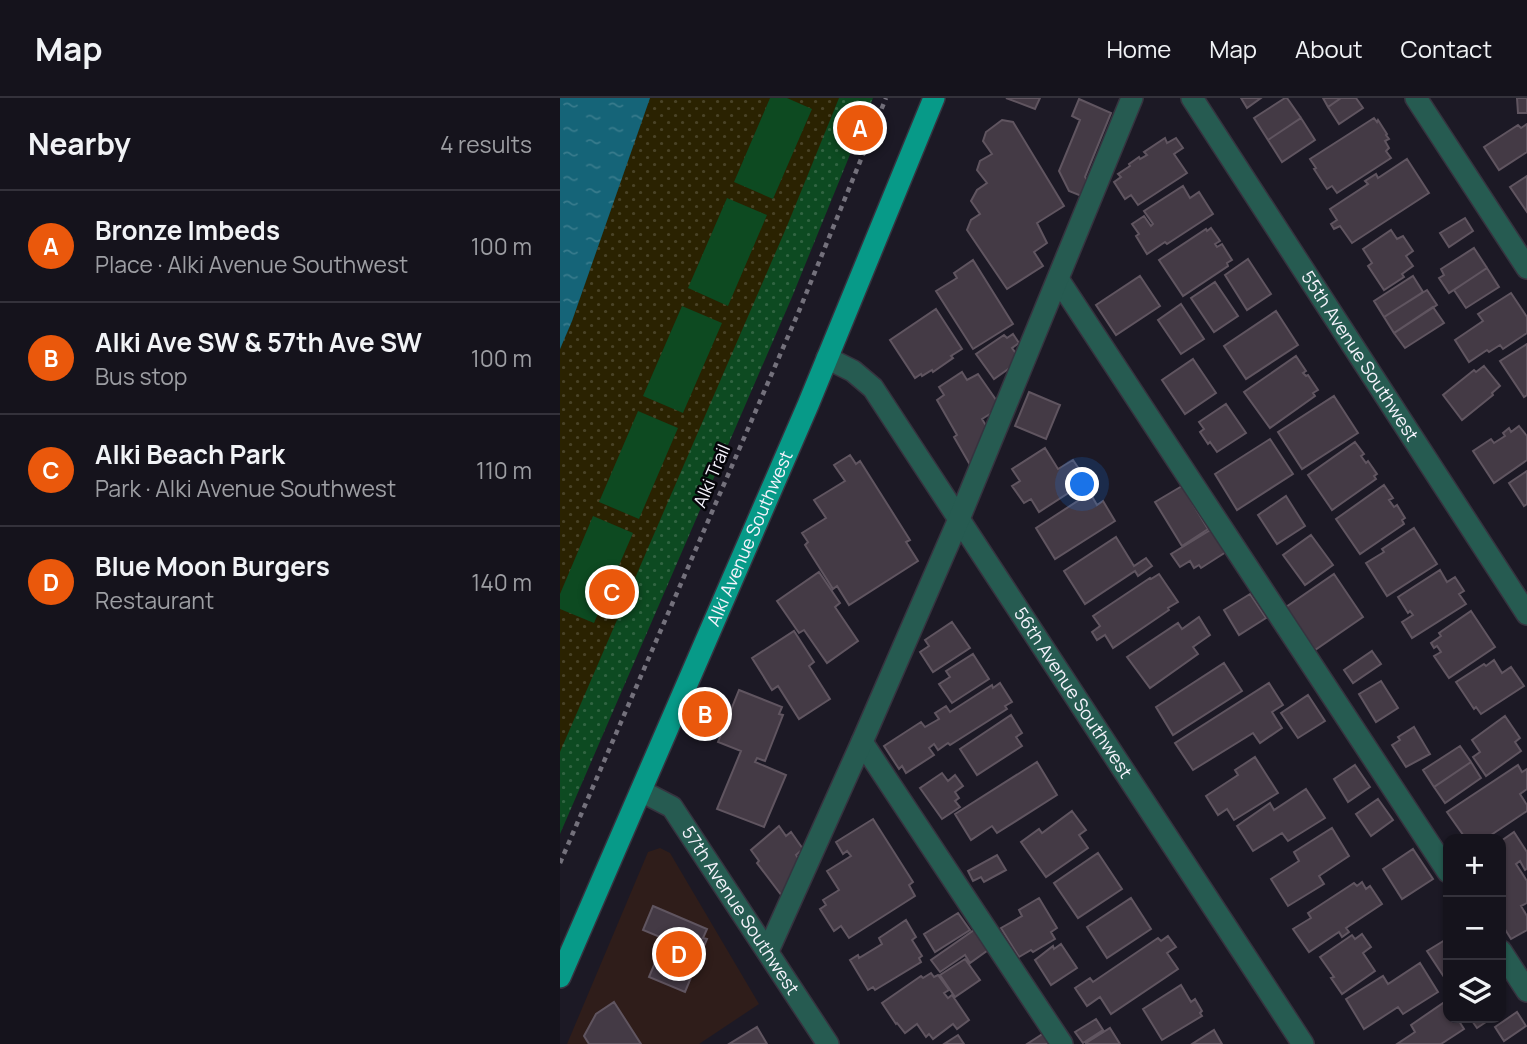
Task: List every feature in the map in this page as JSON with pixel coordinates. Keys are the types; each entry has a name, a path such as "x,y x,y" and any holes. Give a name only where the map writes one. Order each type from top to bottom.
{"main road":[{"name":"Alki Avenue Southwest","path":"560,977 827,358 934,98"}],"street":[{"path":"768,951 959,519 1132,98"},
{"name":"55th Avenue Southwest","path":"1192,98 1527,614"},
{"path":"1416,98 1527,268"},
{"path":"1058,279 1443,864"},
{"name":"56th Avenue Southwest","path":"827,358 853,371 873,388 1303,1044"},
{"path":"862,742 1062,1044"},
{"name":"57th Avenue Southwest","path":"641,791 672,807 828,1044"},
{"path":"1506,959 1527,991"}],"path":[{"name":"Alki Trail","path":"560,863 793,323 886,98"}],"shaded area":[{"path":"660,848 670,853 759,1004 699,1044 567,1044 648,852"}],"green space":[{"path":"650,98 873,98 792,297 560,834 560,349"},
{"path":"770,98 787,98 812,109 773,199 734,182"},
{"path":"727,198 767,215 728,306 688,288"},
{"path":"682,306 722,323 683,413 643,396"},
{"path":"638,411 678,428 639,519 599,502"},
{"path":"593,516 633,533 594,623 560,609 560,594"}],"sand":[{"path":"650,98 839,98 787,226 560,752 560,349"}],"water":[{"path":"560,98 650,98 560,349"}],"building":[{"path":"1006,98 1040,98 1035,109"},
{"path":"1241,98 1261,98 1247,108"},
{"path":"1285,98 1301,118 1268,140 1254,118"},
{"path":"1323,98 1341,98 1328,107"},
{"path":"1341,98 1356,98 1363,108 1339,124 1328,107"},
{"path":"1517,98 1527,98 1527,113 1518,113"},
{"path":"1079,99 1111,113 1085,177 1089,183 1084,197 1069,191 1059,171 1080,120 1072,116"},
{"path":"1301,118 1315,140 1282,162 1268,140"},
{"path":"1374,118 1387,134 1389,139 1385,141 1389,148 1386,151 1391,158 1337,193 1332,186 1327,189 1310,159"},
{"path":"1002,120 1013,122 1064,206 1037,223 1047,243 1034,252 1043,266 1007,289 967,230 971,220 980,214 971,201 977,190 987,183 977,170 980,161 992,154 983,141 986,132"},
{"path":"1527,124 1527,152 1499,170 1484,147 1518,125 1521,128"},
{"path":"1165,138 1167,143 1176,138 1183,148 1174,154 1187,173 1138,205 1131,195 1125,199 1114,182 1121,177 1118,174 1139,157 1140,159 1147,155 1144,152"},
{"path":"1407,159 1429,193 1352,243 1340,226 1334,229 1331,224 1337,220 1330,209 1368,184 1365,181 1376,174 1378,178"},
{"path":"1527,176 1527,212 1510,187"},
{"path":"1183,186 1190,198 1199,192 1213,214 1147,254 1132,224 1144,216 1151,226 1153,224 1144,211"},
{"path":"1465,218 1473,231 1449,247 1440,233"},
{"path":"1211,228 1220,241 1215,244 1217,247 1222,244 1232,260 1227,263 1228,266 1183,296 1159,260"},
{"path":"1391,230 1397,239 1403,236 1413,251 1406,256 1413,266 1402,274 1404,277 1384,290 1368,266 1372,263 1363,249"},
{"path":"1474,248 1487,268 1449,293 1439,278 1444,275 1441,269"},
{"path":"1248,259 1271,294 1247,310 1225,275"},
{"path":"973,260 1013,324 973,349 936,291 957,278 954,273"},
{"path":"1487,268 1499,287 1466,308 1454,290"},
{"path":"1140,276 1160,306 1116,335 1096,305"},
{"path":"1413,276 1423,292 1384,317 1374,301"},
{"path":"1215,282 1238,316 1214,332 1191,298"},
{"path":"1427,290 1437,305 1394,333 1384,317"},
{"path":"1511,293 1527,317 1527,333 1503,349 1500,345 1469,362 1455,340 1483,321 1478,314"},
{"path":"1181,304 1204,339 1181,354 1158,320"},
{"path":"1433,307 1444,323 1405,348 1394,333"},
{"path":"936,309 962,349 933,372 932,370 915,378 890,340"},
{"path":"1276,311 1298,345 1246,379 1224,346"},
{"path":"1013,334 1019,343 1012,348 1021,360 994,379 976,354 1004,335 1007,338"},
{"path":"1527,344 1527,395 1524,397 1500,361"},
{"path":"1296,356 1306,371 1303,373 1308,375 1318,390 1313,393 1315,396 1270,428 1244,392"},
{"path":"1193,359 1216,393 1185,414 1162,380"},
{"path":"1484,366 1500,386 1462,420 1443,395 1474,370 1476,372"},
{"path":"962,372 967,380 978,374 1001,407 982,419 990,432 973,470 937,400 944,395 939,387"},
{"path":"1029,392 1060,405 1046,439 1015,426"},
{"path":"1334,396 1358,433 1302,469 1278,432"},
{"path":"1226,404 1246,433 1217,452 1200,432 1204,429 1199,422"},
{"path":"1519,426 1527,436 1527,460 1494,483 1473,451 1491,439 1494,443 1505,436 1503,433 1509,428 1511,432"},
{"path":"1270,439 1293,474 1237,510 1215,474"},
{"path":"1355,442 1364,454 1361,456 1377,474 1374,476 1376,479 1332,510 1308,475"},
{"path":"1045,448 1058,469 1073,460 1087,481 1039,512 1031,499 1024,503 1012,486 1020,481 1012,469"},
{"path":"850,455 856,464 860,461 910,540 906,542 918,561 849,605 837,586 833,589 805,545 808,542 802,533 826,518 814,500 845,481 834,465"},
{"path":"1527,471 1527,504 1524,506 1509,483"},
{"path":"1384,485 1393,498 1389,500 1394,507 1397,505 1405,518 1402,520 1404,524 1360,554 1336,519"},
{"path":"1182,486 1208,529 1182,546 1155,502"},
{"path":"1090,493 1097,505 1103,501 1115,521 1055,559 1036,528"},
{"path":"1286,496 1305,526 1277,544 1258,515"},
{"path":"1414,528 1437,564 1387,596 1366,563"},
{"path":"1212,529 1226,552 1201,568 1199,565 1194,568 1190,561 1180,567 1171,554"},
{"path":"1311,535 1333,565 1305,585 1283,555"},
{"path":"1116,537 1134,566 1146,558 1152,566 1138,576 1135,571 1085,604 1064,571"},
{"path":"1440,570 1447,582 1455,577 1464,591 1459,594 1466,604 1412,638 1402,622 1413,615 1410,611 1408,613 1398,597"},
{"path":"819,572 840,603 835,607 858,641 827,663 804,630 799,633 777,601"},
{"path":"1159,574 1178,602 1113,648 1105,635 1097,640 1092,632 1100,626 1093,616"},
{"path":"1334,574 1363,617 1315,650 1286,607"},
{"path":"1250,594 1266,618 1239,635 1224,610"},
{"path":"1471,611 1495,647 1449,678 1434,656 1441,652 1431,643 1441,636 1439,633"},
{"path":"1199,617 1210,635 1193,647 1198,654 1150,688 1127,657 1178,623 1182,629"},
{"path":"952,622 970,648 933,672 920,652 929,646 925,640"},
{"path":"794,631 814,662 809,666 830,699 799,719 778,686 772,690 752,658"},
{"path":"1372,651 1381,664 1353,683 1344,670"},
{"path":"973,654 989,679 952,703 939,684 950,677 946,671"},
{"path":"1494,660 1502,673 1511,667 1524,686 1481,714 1476,707 1474,709 1456,682"},
{"path":"1224,663 1242,691 1173,735 1156,707"},
{"path":"1381,681 1398,708 1376,722 1359,694"},
{"path":"1000,683 1012,702 1005,706 1007,709 950,745 948,743 938,750 934,744 929,748 934,755 906,773 902,766 899,769 884,746 921,722 925,727 939,719 935,713 946,706 950,712 992,685 993,688"},
{"path":"1269,683 1283,705 1272,712 1282,728 1260,743 1253,733 1193,770 1175,743"},
{"path":"739,690 782,707 779,714 783,715 765,761 757,758 755,762 786,775 764,827 717,809 741,751 718,742"},
{"path":"1308,695 1325,721 1298,738 1281,713"},
{"path":"1011,715 1022,733 1016,737 1022,746 977,775 960,749"},
{"path":"1505,716 1520,738 1515,742 1521,751 1486,776 1473,757 1480,752 1472,740"},
{"path":"1414,727 1430,754 1406,767 1392,745 1400,740 1398,737"},
{"path":"1460,746 1471,762 1434,787 1423,770"},
{"path":"1255,757 1278,793 1234,820 1227,809 1218,815 1206,796 1238,775 1235,770"},
{"path":"1037,762 1057,795 997,833 992,826 971,840 955,814"},
{"path":"1471,762 1481,778 1445,803 1434,787"},
{"path":"1355,765 1370,787 1348,802 1334,779"},
{"path":"1518,765 1522,772 1527,769 1527,789 1520,794 1527,805 1527,811 1492,834 1462,834 1447,812"},
{"path":"942,773 948,781 955,775 963,786 955,792 959,798 955,801 960,807 942,819 920,788"},
{"path":"1306,789 1325,818 1288,841 1282,833 1253,851 1237,826 1270,803 1274,810"},
{"path":"1378,799 1393,820 1371,836 1356,814"},
{"path":"1072,811 1086,830 1079,835 1088,848 1046,877 1021,842 1039,829 1042,833"},
{"path":"873,819 913,882 909,885 915,896 849,938 841,926 834,931 820,909 826,905 823,900 839,890 827,871 851,856 847,851 843,854 836,842"},
{"path":"779,826 786,836 791,832 803,849 796,855 802,864 782,896 757,863 759,861 751,850"},
{"path":"1332,828 1349,856 1319,876 1324,884 1288,906 1271,879 1299,861 1294,852"},
{"path":"1514,832 1527,852 1527,869 1525,870 1520,861 1516,864 1527,881 1527,903 1521,906 1527,916 1527,930 1511,939 1506,931 1506,838"},
{"path":"1413,849 1433,879 1402,899 1383,869"},
{"path":"1098,853 1122,889 1078,918 1054,883"},
{"path":"997,855 1006,870 984,882 981,877 973,881 968,871"},
{"path":"1362,882 1366,889 1370,886 1382,904 1346,928 1349,932 1342,937 1339,932 1309,952 1293,929 1311,918 1308,913 1354,883 1357,886"},
{"path":"1039,898 1057,928 1051,932 1055,939 1019,957 1001,928 1022,916 1019,910"},
{"path":"1131,898 1151,929 1107,958 1087,927"},
{"path":"653,906 707,929 703,938 707,939 685,992 649,977 665,939 643,930"},
{"path":"958,913 970,930 935,952 924,934"},
{"path":"906,920 916,937 912,940 922,956 919,958 921,962 875,990 873,987 868,990 850,960 858,955 859,958 882,944 879,938"},
{"path":"977,928 991,948 970,963 965,955 940,972 931,960"},
{"path":"1362,934 1371,947 1363,953 1375,971 1342,994 1320,957 1352,935 1355,939"},
{"path":"1168,936 1176,947 1167,953 1178,969 1111,1014 1100,997 1087,1006 1075,988 1090,978 1093,982 1158,938 1161,941"},
{"path":"1443,941 1443,975 1427,951"},
{"path":"1061,944 1077,968 1051,985 1035,960 1053,946 1054,949"},
{"path":"965,959 980,980 955,997 940,975"},
{"path":"1420,963 1438,992 1403,1014 1398,1007 1364,1029 1346,999 1383,976 1388,984"},
{"path":"931,973 934,977 938,975 949,990 944,993 948,998 952,995 969,1020 957,1029 953,1024 933,1039 929,1034 926,1037 917,1024 905,1033 882,1003 921,976 923,978"},
{"path":"1181,985 1191,1002 1195,999 1202,1016 1162,1040 1143,1009"},
{"path":"614,1002 641,1044 589,1044 584,1036 596,1014"},
{"path":"1443,1003 1443,1023 1460,1023 1464,1029 1441,1044 1397,1044 1415,1032 1411,1025"},
{"path":"1517,1012 1526,1026 1504,1041 1495,1027 1506,1023 1506,1020"},
{"path":"1096,1019 1103,1030 1083,1043 1075,1032"},
{"path":"757,1027 767,1044 729,1044"},
{"path":"1110,1028 1120,1044 1086,1044 1086,1043"},
{"path":"1214,1030 1222,1044 1192,1044"},
{"path":"1047,1031 1056,1044 1027,1044"},
{"path":"958,1035 964,1044 944,1044"}],"place":[{"name":"Bronze Imbeds","path":"860,128"},
{"name":"Alki Beach Park","path":"612,592"},
{"name":"Alki Ave SW & 57th Ave SW","path":"705,714"},
{"name":"Blue Moon Burgers","path":"679,954"}]}
